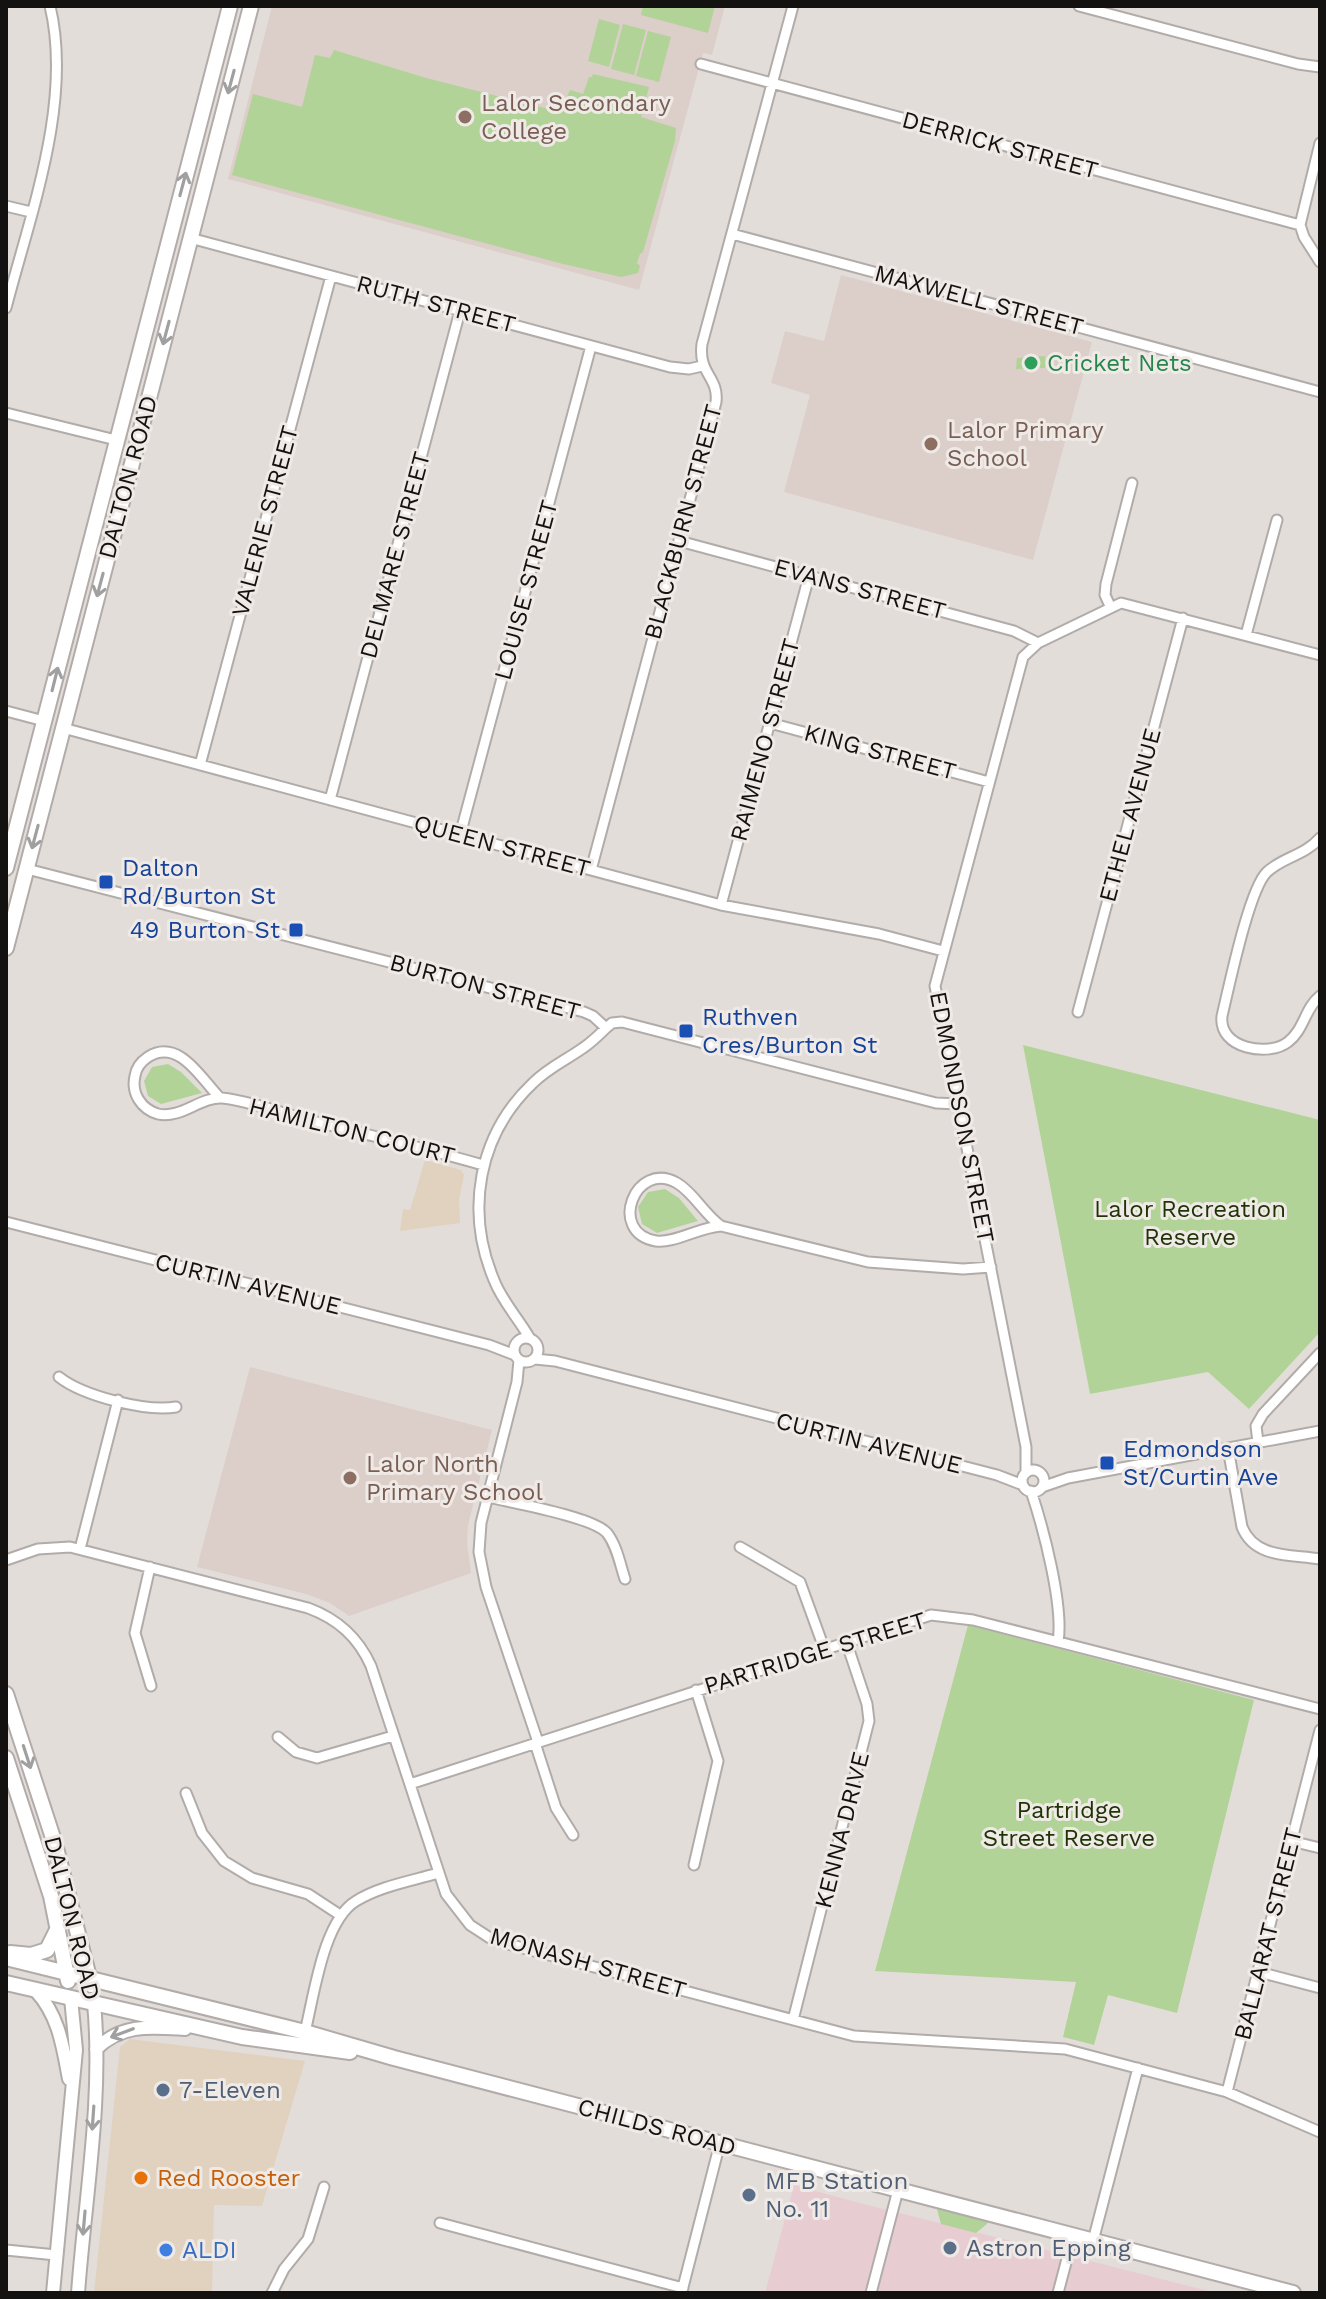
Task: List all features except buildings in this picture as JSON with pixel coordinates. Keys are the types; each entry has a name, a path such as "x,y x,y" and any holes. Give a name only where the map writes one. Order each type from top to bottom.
{"main road":[{"name":"DALTON ROAD","path":"6,866 230,6"},
{"name":"DALTON ROAD","path":"6,948 251,6"},
{"name":"RUTH STREET","path":"171,233 190,238"},
{"name":"BURTON STREET","path":"6,866 27,869"},
{"name":"DALTON ROAD","path":"6,1694 51,1828 94,2003 96,2049 78,2293"},
{"name":"DALTON ROAD","path":"6,1758 51,1896 71,1998 76,2050 53,2293"},
{"path":"6,1956 41,1953 52,1943 58,1928"},
{"name":"CHILDS ROAD","path":"6,1956 67,1975 268,2023 303,2039 394,2058 1293,2293"},
{"name":"CHILDS ROAD","path":"6,1983 274,2043 303,2039"},
{"path":"36,1991 53,2014 72,2094"},
{"path":"268,2023 275,2033 274,2043"},
{"path":"96,2049 115,2033 127,2029 164,2027 209,2030"},
{"path":"56,2255 80,2259"}],"street":[{"path":"6,308 52,125 56,95 55,41 50,6"},
{"name":"BLACKBURN STREET","path":"591,870 717,397 716,386 702,366 702,344 793,6"},
{"path":"1079,6 1298,64 1320,67"},
{"name":"DERRICK STREET","path":"701,64 1300,225"},
{"path":"1298,64 1320,74"},
{"path":"1319,258 1304,237 1300,225 1320,143"},
{"path":"6,206 31,212"},
{"name":"MAXWELL STREET","path":"732,234 1320,392"},
{"name":"RUTH STREET","path":"190,238 670,367 689,369 702,366"},
{"name":"VALERIE STREET","path":"200,765 331,276"},
{"name":"DELMARE STREET","path":"330,800 460,311"},
{"name":"LOUISE STREET","path":"460,835 591,346"},
{"path":"6,413 116,440"},
{"path":"1110,606 1105,595 1106,584 1132,483"},
{"path":"1246,635 1277,520"},
{"name":"EVANS STREET","path":"679,541 1014,631 1038,643"},
{"name":"RAIMENO STREET","path":"721,905 809,576"},
{"path":"1038,643 1110,606 1130,604 1320,655"},
{"name":"ETHEL AVENUE","path":"1078,1012 1183,618"},
{"name":"EDMONDSON STREET","path":"1038,643 1023,657 935,986 1060,1617 1058,1642"},
{"path":"6,711 44,721"},
{"name":"KING STREET","path":"770,723 989,782"},
{"name":"QUEEN STREET","path":"63,728 721,905 879,934 943,951"},
{"path":"1320,838 1302,854 1274,866 1261,879 1253,898 1222,1016 1222,1029 1235,1043 1265,1049 1281,1046 1294,1036 1309,1007 1320,996"},
{"name":"BURTON STREET","path":"27,869 589,1013 606,1028 612,1023 622,1022 936,1103 958,1104"},
{"name":"CURTIN AVENUE","path":"555,1361 529,1337 494,1282 481,1236 478,1196 483,1165 498,1128 522,1093 606,1028"},
{"name":"HAMILTON COURT","path":"220,1098 190,1063 176,1054 154,1054 142,1062 135,1074 135,1088 140,1102 158,1114 177,1113 220,1098 483,1165"},
{"path":"721,1226 709,1218 681,1187 664,1179 645,1183 638,1188 630,1203 635,1230 652,1241 672,1240 701,1228 721,1226 868,1262 963,1269 991,1267"},
{"name":"CURTIN AVENUE","path":"6,1222 997,1475 1033,1481 1068,1478 1320,1431"},
{"path":"515,1316 521,1354"},
{"path":"529,1337 521,1354 479,1538 481,1567 556,1808 573,1835"},
{"path":"521,1354 538,1347"},
{"path":"1258,1442 1256,1426 1263,1414 1320,1353"},
{"path":"59,1377 83,1391 118,1400 158,1408 176,1407"},
{"path":"80,1549 118,1400"},
{"path":"1228,1448 1242,1527 1248,1538 1270,1553 1320,1559"},
{"path":"488,1497 583,1521 604,1530 613,1544 625,1579"},
{"name":"MONASH STREET","path":"6,1560 52,1547 80,1549 308,1608 334,1619 347,1629 366,1655 446,1894 459,1914 493,1940 862,2038 1059,2048 1227,2092 1320,2132"},
{"path":"740,1547 800,1582 824,1648"},
{"path":"150,1567 135,1633 151,1686"},
{"name":"PARTRIDGE STREET","path":"410,1784 920,1617 943,1615 1320,1709"},
{"name":"KENNA DRIVE","path":"793,2020 869,1721 867,1704 846,1641"},
{"path":"694,1865 718,1761 696,1690"},
{"name":"BALLARAT STREET","path":"1227,2092 1320,1730"},
{"path":"278,1737 296,1752 317,1758 393,1736"},
{"path":"186,1793 202,1833 224,1861 253,1878 308,1894 340,1915"},
{"path":"1291,1841 1320,1848"},
{"path":"303,2039 328,1941 340,1915 368,1895 438,1873"},
{"path":"1259,1972 1320,1988"},
{"path":"1093,2241 1138,2068"},
{"path":"440,2223 682,2290 720,2143"},
{"path":"272,2293 284,2269 308,2239 324,2187"},
{"path":"871,2293 898,2190"},
{"path":"1058,2293 1073,2236"},
{"path":"6,2250 56,2255"}],"shaded area":[{"name":"Lalor Secondary College","path":"272,6 725,6 712,55 703,53 639,290 228,179"},
{"name":"Lalor Primary School","path":"841,275 1092,342 1033,560 784,492 810,395 771,383 785,331 824,341"},
{"path":"425,1160 461,1170 464,1175 459,1200 460,1223 400,1231 403,1209 410,1210"},
{"name":"Lalor North Primary School","path":"250,1367 492,1430 468,1525 471,1573 349,1616 330,1603 306,1594 197,1567"},
{"path":"130,2039 305,2061 262,2206 214,2205 212,2293 94,2293 120,2047"},
{"path":"794,2185 856,2202 1217,2293 765,2293"}],"green space":[{"path":"643,6 715,6 708,33 641,15"},
{"path":"599,19 620,25 609,67 588,61"},
{"path":"623,24 646,30 634,75 611,69"},
{"path":"648,31 671,37 659,82 636,76"},
{"name":"Lalor Secondary College","path":"334,50 426,78 560,112 570,90 583,94 593,74 649,87 641,117 676,128 643,252 637,263 640,266 638,273 621,277 563,264 232,175 253,94 302,107 315,55 330,58"},
{"name":"Cricket Nets","path":"1045,356 1045,368 1016,369 1017,358"},
{"name":"Lalor Recreation Reserve","path":"1023,1045 1320,1120 1320,1332 1249,1409 1208,1372 1090,1394"},
{"path":"168,1064 202,1093 161,1104 148,1096 144,1081 152,1067"},
{"path":"665,1189 679,1198 698,1221 657,1233 642,1224 638,1207 648,1192"},
{"name":"Partridge Street Reserve","path":"968,1625 1254,1700 1177,2013 1108,1995 1094,2045 1063,2037 1076,1982 875,1971"},
{"path":"937,2209 988,2222 976,2233 941,2224"}],"place":[{"name":"Lalor Secondary College","path":"465,117"},
{"name":"Cricket Nets","path":"1031,363"},
{"name":"Lalor Primary School","path":"931,444"},
{"name":"Dalton Rd/Burton St","path":"106,882"},
{"name":"49 Burton St","path":"296,930"},
{"name":"Ruthven Cres/Burton St","path":"686,1031"},
{"name":"Edmondson St/Curtin Ave","path":"1107,1463"},
{"name":"Lalor North Primary School","path":"350,1478"},
{"name":"7-Eleven","path":"163,2090"},
{"name":"Red Rooster","path":"141,2178"},
{"name":"MFB Station No. 11","path":"749,2195"},
{"name":"Astron Epping","path":"950,2248"},
{"name":"ALDI","path":"166,2250"}]}
